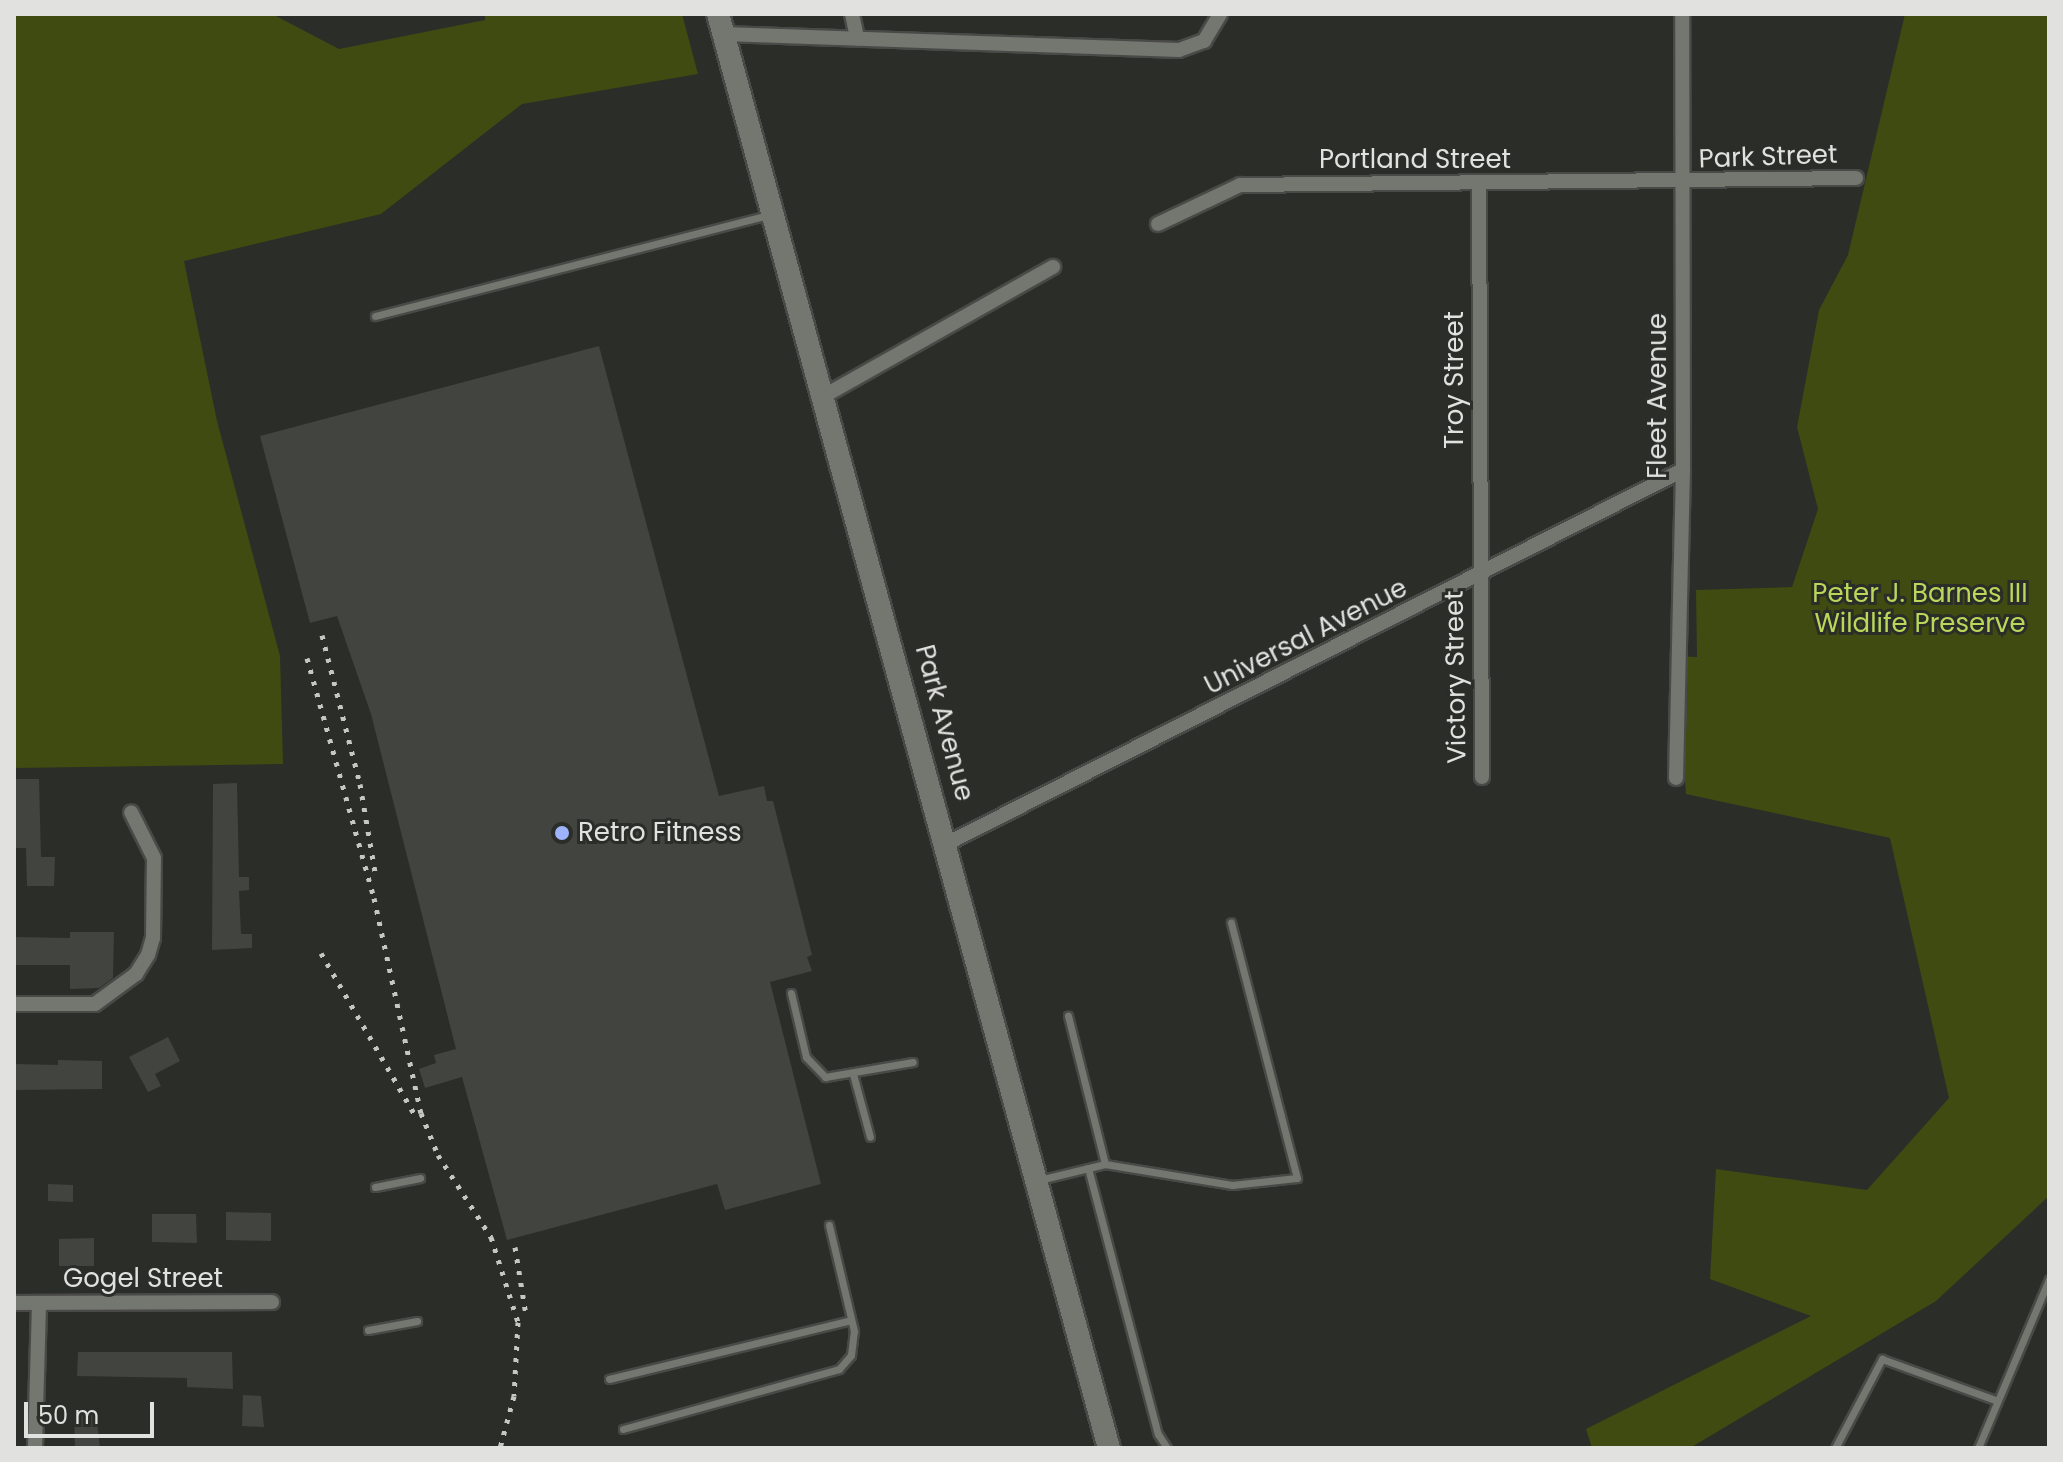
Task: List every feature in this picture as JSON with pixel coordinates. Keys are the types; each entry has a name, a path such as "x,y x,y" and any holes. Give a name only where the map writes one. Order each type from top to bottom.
{"street":[{"path":"852,14 857,38"},
{"path":"721,24 857,38 1179,50 1204,41 1220,14"},
{"name":"Fleet Avenue","path":"1676,778 1683,470 1682,14"},
{"name":"Park Avenue","path":"721,24 948,843 1109,1448"},
{"name":"Park Street","path":"1681,183 1856,178"},
{"name":"Troy Street","path":"1478,577 1479,183"},
{"name":"Portland Street","path":"1158,224 1240,185 1681,183"},
{"path":"824,396 1053,267"},
{"name":"Universal Avenue","path":"948,843 1478,577 1683,470"},
{"name":"Victory Street","path":"1478,577 1482,777"},
{"path":"14,1004 95,1004 136,974 148,955 153,938 154,858 131,812"},
{"name":"Gogel Street","path":"14,1303 272,1302"},
{"path":"35,1448 39,1303"}],"lane":[{"path":"375,316 775,213"},
{"path":"1037,1181 1105,1164 1232,1185 1297,1178 1231,922"},
{"path":"791,993 813,1068 825,1077 913,1062"},
{"path":"1068,1016 1105,1164"},
{"path":"853,1074 870,1137"},
{"path":"1088,1168 1158,1434 1167,1448"},
{"path":"375,1187 420,1178"},
{"path":"623,1429 839,1369 851,1355 851,1320 829,1225"},
{"path":"1978,1448 1995,1400 2049,1279"},
{"path":"609,1379 851,1320"},
{"path":"368,1330 417,1321"},
{"path":"1835,1448 1882,1359 1995,1400"}],"green space":[{"path":"14,14 272,14 339,49 485,20 485,14 682,14 698,74 522,104 381,214 184,261 217,421 280,656 283,764 14,768"},
{"name":"Peter J. Barnes III Wildlife Preserve","path":"1905,14 2049,14 2049,1196 1936,1301 1690,1448 1592,1448 1586,1429 1811,1316 1710,1279 1716,1169 1867,1190 1949,1098 1890,838 1686,794 1675,656 1697,657 1696,590 1792,587 1818,509 1797,427 1819,310 1848,255"}],"building":[{"path":"599,346 719,796 764,786 767,801 773,801 812,955 807,957 812,971 770,982 821,1184 725,1210 717,1184 507,1240 462,1077 425,1088 419,1069 436,1063 434,1055 456,1049 371,714 337,616 310,623 260,436"},
{"path":"14,779 39,779 41,857 55,857 54,886 27,886 26,848 14,848"},
{"path":"237,783 239,877 249,877 249,890 239,891 241,934 252,934 252,948 212,950 213,784"},
{"path":"70,932 114,932 113,978 99,988 70,989 70,965 14,965 14,937 70,938"},
{"path":"168,1037 180,1061 155,1074 161,1086 148,1092 129,1057"},
{"path":"58,1060 102,1061 102,1089 14,1090 14,1064 58,1065"},
{"path":"48,1184 73,1185 73,1202 48,1201"},
{"path":"226,1212 271,1213 271,1241 226,1240"},
{"path":"152,1214 196,1214 197,1243 152,1242"},
{"path":"94,1238 94,1266 59,1266 59,1239"},
{"path":"78,1352 232,1352 233,1389 187,1387 187,1378 77,1376"},
{"path":"243,1395 261,1396 264,1427 242,1426"},
{"path":"96,1413 100,1448 75,1448 74,1414"}],"railway":[{"path":"322,635 360,784 376,878"},
{"path":"307,658 374,898 421,1113 438,1155 491,1237 518,1322 514,1396 500,1448"},
{"path":"321,953 416,1117"},
{"path":"515,1247 526,1315"}],"place":[{"name":"Retro Fitness","path":"562,833"}]}
